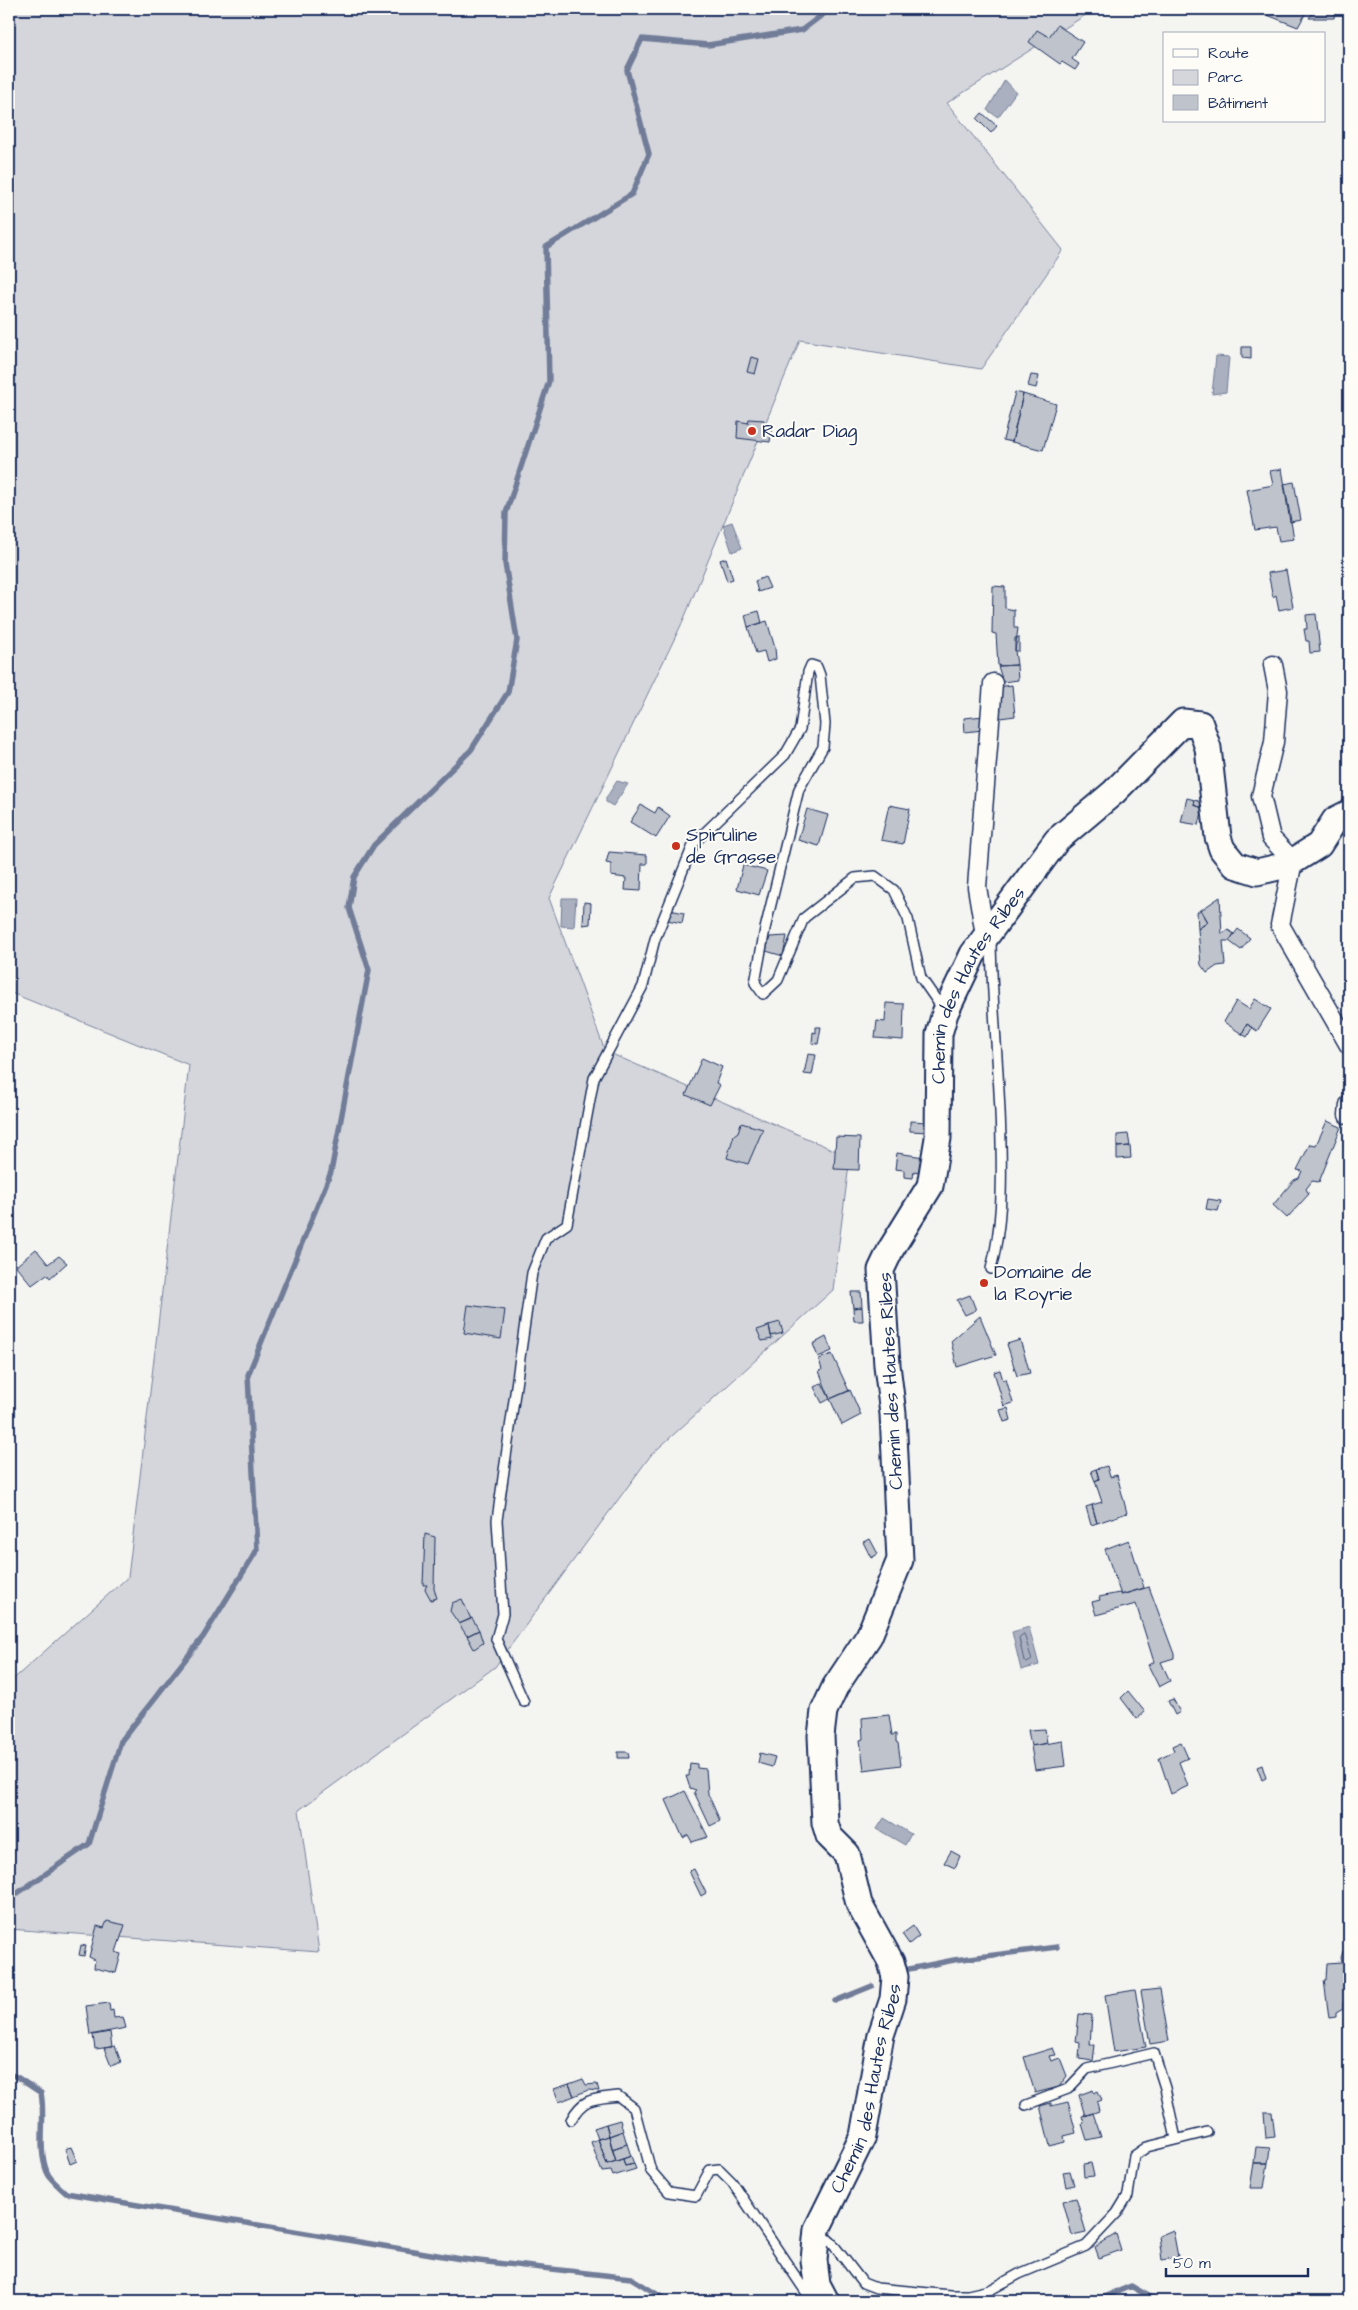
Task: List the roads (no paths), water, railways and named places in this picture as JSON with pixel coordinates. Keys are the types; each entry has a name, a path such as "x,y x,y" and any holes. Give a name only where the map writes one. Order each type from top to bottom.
{"street":[{"path":"1273,665 1278,691 1274,742 1261,796 1271,838 1293,861 1280,925 1349,1045"},
{"path":"988,931 977,887 993,683"},
{"name":"Chemin des Hautes Ribes","path":"826,2301 816,2284 814,2260 817,2229 863,2136 881,2035 893,1999 895,1977 891,1962 859,1904 847,1854 829,1836 825,1823 821,1736 824,1711 836,1687 869,1636 900,1560 894,1414 887,1365 881,1270 891,1249 930,1186 938,1138 939,1034 945,1013 973,954 988,931 1057,840 1114,792 1183,722 1200,724 1208,748 1218,837 1222,849 1235,865 1257,872 1287,865 1319,845 1335,820 1349,813"}],"lane":[{"path":"524,1702 496,1639 503,1614 497,1520 532,1273 546,1238 567,1224 594,1078 643,986 655,939 694,843 785,755 800,729 808,672 811,665 817,667 820,675 825,724 823,747 799,789 765,929 755,983 763,994 778,980 804,918 855,878 875,876 894,890 908,919 921,978 945,1013"},
{"path":"988,931 1000,1080 1002,1195 998,1241 991,1268"},
{"path":"1026,2105 1068,2088 1087,2069 1154,2053 1165,2088 1176,2139"},
{"path":"571,2120 578,2106 592,2100 618,2096 634,2108 650,2171 669,2192 696,2196 710,2170 719,2169 732,2182 812,2301"},
{"path":"817,2229 832,2243 863,2283 876,2288 951,2296 968,2295 990,2290 1019,2274 1086,2246 1117,2213 1128,2195 1134,2156 1147,2147 1207,2132"}],"water":[{"path":"1005,80 1016,92 998,117 987,110"},
{"path":"1216,356 1229,357 1226,392 1212,394"},
{"path":"732,522 742,548 732,552 723,525"},
{"path":"617,781 628,784 613,806 606,802 606,798"},
{"path":"562,898 576,898 574,927 561,926"},
{"path":"1029,1627 1039,1665 1021,1670 1012,1632"},
{"path":"884,1818 911,1834 905,1845 877,1829"}],"waterway":[{"path":"9,1899 89,1844 121,1741 203,1637 257,1550 248,1375 331,1172 369,970 349,908 354,877 374,845 471,750 508,692 517,640 505,563 506,513 549,381 546,247 632,194 649,154 627,70 642,39 708,45 802,30 830,9"},
{"path":"909,1969 954,1960 1057,1947"},
{"path":"835,2001 872,1986"},
{"path":"9,2074 17,2077 41,2093 44,2162 50,2178 66,2193 461,2259 631,2278 668,2301"},
{"path":"1095,2301 1131,2286 1157,2301"}],"place":[{"name":"Radar Diag","path":"752,431"},
{"name":"Spiruline de Grasse","path":"676,846"},
{"name":"Domaine de la Royrie","path":"984,1283"}]}
